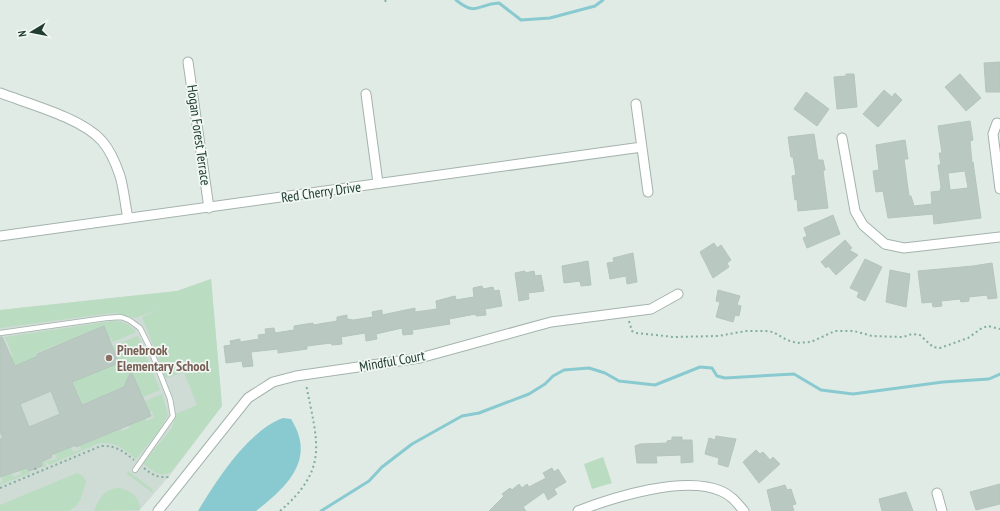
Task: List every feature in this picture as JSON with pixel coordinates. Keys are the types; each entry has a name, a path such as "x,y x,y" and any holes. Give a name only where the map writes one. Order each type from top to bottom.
{"street":[{"name":"Hogan Forest Terrace","path":"188,62 209,208"},
{"path":"0,93 73,121 84,127 102,141 120,177 128,218"},
{"path":"366,94 378,183"},
{"path":"636,104 648,192"},
{"path":"997,123 993,134 1000,189"},
{"path":"842,138 855,211 863,225 886,244 904,248 1000,237"},
{"name":"Red Cherry Drive","path":"0,236 642,147"},
{"name":"Mindful Court","path":"158,511 248,398 272,382 304,375 420,358 551,322 651,309 678,294"},
{"path":"578,511 609,499 646,490 704,486 722,491 734,499 744,511"},
{"path":"937,493 942,511"}],"lane":[{"path":"0,333 121,317 140,328 150,348 170,399 173,416 134,470"}],"path":[{"path":"385,0 387,4"},
{"path":"628,312 632,331 636,333 674,337 718,336 746,331 773,332 787,340 797,343 811,342 835,331 854,331 872,336 902,337 912,334 920,335 933,347 940,348 968,338 982,328 988,326 1000,328"},
{"path":"280,511 301,491 308,482 316,463 314,424 304,375"},
{"path":"0,488 101,446 111,445 118,448 152,474 161,478 170,476"},
{"path":"35,468 37,473"}],"shaded area":[{"name":"Pinebrook Elementary School","path":"211,279 222,406 170,475 139,511 0,511 0,310 177,291"}],"green space":[{"path":"211,279 222,406 171,472 166,474 156,473 143,463 172,428 176,414 197,405 184,372 165,378 163,372 189,362 188,360 163,370 142,317 160,309 135,318 116,313 0,328 0,310 177,291"},
{"path":"113,321 126,324 136,332 113,342 111,338 109,339 104,326 36,353 37,356 9,368 12,354 5,337"},
{"path":"138,336 160,390 143,397 136,382 82,404 73,382 118,363 113,346"},
{"path":"162,394 168,415 158,432 136,459 114,444 103,443 97,444 49,465 47,462 45,463 46,466 43,467 41,462 57,459 55,454 71,447 73,452 81,449 80,446 121,429 122,431 129,428 129,425 146,418 147,421 154,418 152,411 149,412 145,401"},
{"path":"603,457 612,483 592,489 584,464"},
{"path":"27,468 30,473 0,485 3,481 1,477 11,473 14,477 21,474 20,471"},
{"path":"128,471 152,489 153,493 127,474"},
{"path":"77,473 83,476 86,482 78,503 68,511 0,511 0,505"},
{"path":"117,488 126,490 133,494 139,501 140,510 94,511 105,493"}],"water":[{"path":"283,418 291,419 298,434 301,447 299,460 294,471 278,492 256,511 198,511 234,457 270,424"}],"building":[{"path":"1000,62 1000,92 986,92 984,63"},
{"path":"846,74 854,74 857,107 837,109 834,77 846,76"},
{"path":"960,74 981,98 966,111 945,87"},
{"path":"884,90 892,97 895,93 902,100 878,127 863,114"},
{"path":"806,92 829,109 817,126 794,109"},
{"path":"970,121 973,140 970,141 972,163 973,162 981,218 934,224 933,214 888,218 883,191 876,192 873,171 879,170 876,145 905,140 908,159 904,159 909,196 911,196 914,206 932,204 931,192 940,191 941,187 938,165 941,165 939,153 942,153 938,126","holes":["965,171 968,188 950,190 948,173"]},
{"path":"814,134 818,160 823,160 825,170 823,171 828,208 798,211 792,176 796,175 788,137"},
{"path":"833,215 840,234 807,248 803,238 807,236 804,228"},
{"path":"845,240 852,248 849,250 858,255 836,275 828,266 826,268 821,262"},
{"path":"714,243 717,248 721,245 731,260 727,263 729,267 713,278 700,252"},
{"path":"633,253 637,282 627,284 626,276 610,279 607,263 614,262 613,258"},
{"path":"865,259 882,267 865,301 857,297 859,292 850,288"},
{"path":"588,261 591,285 581,286 580,281 564,283 562,266"},
{"path":"992,263 997,298 988,299 987,295 969,297 969,301 961,302 960,299 941,301 942,306 933,307 932,302 922,303 918,271"},
{"path":"890,270 910,274 906,307 886,302"},
{"path":"525,271 525,273 534,271 535,276 541,275 544,291 528,293 529,299 519,301 515,273"},
{"path":"482,286 483,289 493,287 494,291 499,290 502,306 485,309 486,315 476,316 476,314 449,319 450,324 412,330 413,334 403,335 402,328 376,334 377,339 366,341 365,333 341,337 342,344 332,345 331,343 307,346 307,349 278,353 278,349 251,352 253,366 243,367 242,361 226,363 224,346 231,345 230,341 240,339 240,342 259,339 258,335 266,334 265,329 274,328 275,333 294,330 294,326 313,323 313,325 337,321 337,317 347,315 347,319 353,320 373,317 372,312 382,310 382,315 415,308 415,312 437,309 436,301 455,296 456,300 474,297 473,288"},
{"path":"718,290 740,296 737,305 741,306 739,316 735,315 733,322 716,317 720,302 716,301"},
{"name":"Pinebrook Elementary School","path":"104,326 119,363 72,382 82,405 124,387 131,371 151,416 76,447 76,445 51,455 52,457 41,462 42,466 29,471 27,468 0,477 0,439 3,438 0,432 0,337 2,337 15,366 38,356 37,354","holes":["51,391 60,414 29,427 20,404"]},
{"path":"716,436 736,439 728,467 718,464 719,458 705,454 709,438 715,440"},
{"path":"672,437 682,437 682,440 692,440 693,462 681,463 681,455 656,456 657,463 637,463 635,446 640,444 667,443 667,441 672,440"},
{"path":"756,450 760,454 763,452 770,460 773,457 780,464 759,483 743,462"},
{"path":"552,468 554,472 558,469 566,482 554,489 557,494 548,500 544,492 523,507 526,511 489,511 504,496 502,494 510,488 512,490 519,484 522,488 527,484 529,487 546,478 543,473"},
{"path":"1000,484 1000,504 976,510 970,492"},
{"path":"785,485 787,490 791,489 796,504 792,505 794,511 772,511 767,490"},
{"path":"906,492 913,511 882,511 879,499"}],"waterway":[{"path":"456,0 468,8 473,9 499,3 521,20 550,18 595,6 603,0"},
{"path":"321,511 369,481 382,467 412,444 462,416 479,413 529,394 545,384 553,376 564,370 589,368 605,373 619,381 655,385 700,367 712,368 717,376 725,378 794,374 821,390 853,394 943,382 989,379 1000,374"}],"place":[{"name":"Pinebrook Elementary School","path":"109,358"}]}
